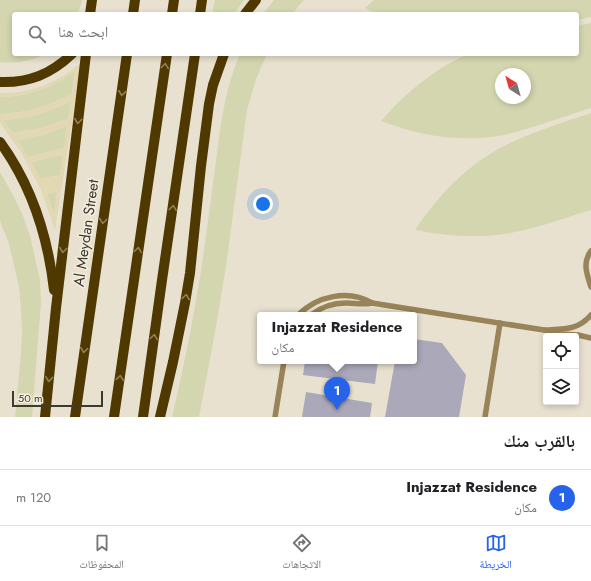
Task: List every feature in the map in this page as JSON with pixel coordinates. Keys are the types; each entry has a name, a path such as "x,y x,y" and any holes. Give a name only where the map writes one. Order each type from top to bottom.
{"main road":[{"path":"90,12 92,0"},
{"path":"133,12 135,0"},
{"path":"172,12 174,0"},
{"path":"200,12 202,0"},
{"path":"247,12 256,0"},
{"path":"0,82 22,81 39,76 55,68 70,56"},
{"path":"45,417 56,308 86,56"},
{"name":"Al Meydan Street","path":"75,417 127,56"},
{"path":"114,417 167,56"},
{"path":"143,417 195,56"},
{"path":"160,417 173,362 190,273 209,104 213,85 223,56"},
{"path":"0,142 26,186 41,224 51,264 56,308"}],"lane":[{"path":"591,251 587,258 586,268 591,287"},
{"path":"301,312 313,303 329,297 351,296 361,298 372,303 544,330 558,334 578,335 591,338"},
{"path":"316,312 322,308 338,303 372,303"},
{"path":"544,330 575,327 591,315"},
{"path":"486,417 500,323"},
{"path":"275,417 284,364"}],"green space":[{"path":"0,0 82,0 79,12 12,12 12,56 40,56 29,60 12,63 0,62"},
{"path":"215,0 244,0 235,12 212,12"},
{"path":"274,0 304,0 294,12 265,12"},
{"path":"374,0 591,0 591,17 579,20 579,12 372,12 365,8"},
{"path":"591,23 591,108 537,126 504,135 457,138 441,137 411,131 381,121 410,91 443,67 464,56 579,56 579,26"},
{"path":"239,56 266,56 256,79 247,110 226,266 199,417 172,417 187,349 203,258 222,116 235,66"},
{"path":"75,71 72,94 37,108 0,114 0,97 10,97 40,90 58,82"},
{"path":"71,101 68,119 41,128 13,133 3,120 38,114"},
{"path":"591,113 591,210 547,224 507,234 454,236 415,230 425,215 448,189 473,166 488,156 528,135"},
{"path":"67,126 64,148 28,157 18,140 43,135"},
{"path":"63,154 60,175 40,179 31,162"},
{"path":"0,172 23,216 30,236 40,280 41,303 32,417 15,417 21,353 21,309 19,287 9,244 0,221"},
{"path":"57,192 54,214 47,193"}],"sand":[{"path":"81,63 55,230 41,190 21,152 0,123 0,114 37,108 72,94 75,72 47,88 34,92 0,97 0,93 11,93 44,86","holes":["71,101 68,118 41,128 13,133 3,120 25,118 51,111","67,126 64,148 28,157 18,140 43,135","63,155 60,175 40,179 32,162","57,192 54,213 47,194"]}],"building":[{"path":"417,339 442,343 466,375 459,417 385,417 394,364 417,364"},
{"path":"305,364 378,364 375,384 303,375"},
{"path":"306,392 372,403 370,417 302,417"}],"place":[{"name":"Injazzat Residence","path":"337,410"}]}
